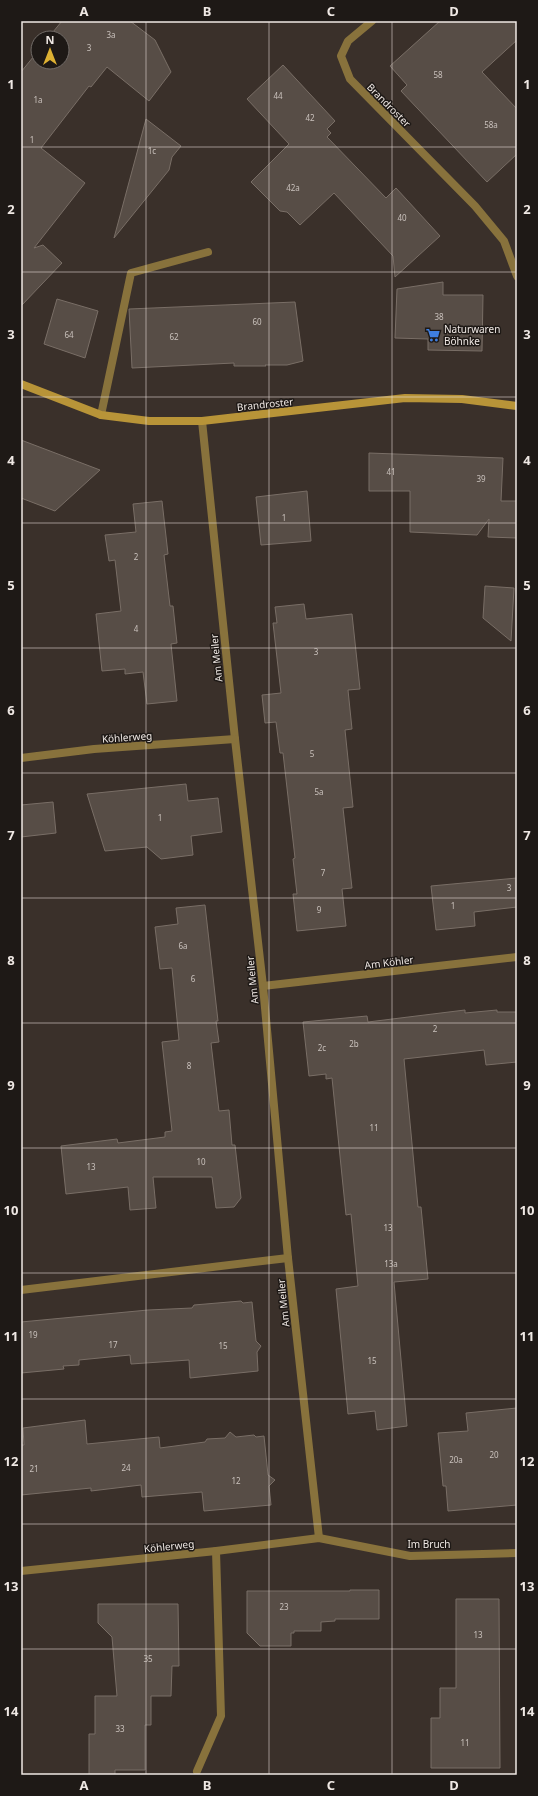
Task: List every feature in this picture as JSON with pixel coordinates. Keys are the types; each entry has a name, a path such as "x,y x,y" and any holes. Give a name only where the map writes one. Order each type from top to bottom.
{"street":[{"name":"Brandroster","path":"372,21 348,41 341,56 350,79 475,206 504,241 517,276"},
{"path":"101,415 131,273 208,252"},
{"name":"Brandroster","path":"21,384 101,415 148,421 202,421 405,398 462,399 517,406"},
{"name":"Am Meiler","path":"202,421 235,739 263,986 288,1258 319,1538"},
{"name":"Köhlerweg","path":"21,758 94,749 235,739"},
{"name":"Am Köhler","path":"263,986 517,957"},
{"path":"21,1290 288,1258"},
{"name":"Köhlerweg","path":"21,1571 216,1551 319,1538"},
{"name":"Im Bruch","path":"319,1538 410,1556 517,1553"},
{"path":"197,1771 221,1716 216,1551"}],"building":[{"path":"62,21 130,21 155,40 171,72 149,101 107,67 91,87 89,86 41,148 85,183 34,248 43,245 62,263 21,306 21,72 30,61 30,70 70,70 70,30 55,30"},
{"path":"440,21 517,21 517,40 482,72 517,109 517,154 487,182 401,91 407,85 390,66"},
{"path":"283,65 335,121 327,129 331,133 327,137 386,198 396,188 440,236 395,277 393,256 334,193 300,225 287,212 280,211 251,182 289,144 247,99"},
{"path":"146,119 181,146 172,157 169,170 114,238"},
{"path":"443,282 443,295 483,295 482,351 428,350 428,339 395,338 397,289"},
{"path":"57,299 98,311 85,358 44,344"},
{"path":"295,302 303,361 287,365 265,365 266,366 234,366 234,363 132,368 129,309"},
{"path":"21,440 100,470 55,511 21,498"},
{"path":"369,453 503,458 501,501 517,501 517,538 488,537 489,519 477,535 410,532 410,491 369,491"},
{"path":"307,491 311,541 261,545 256,497"},
{"path":"162,501 168,554 164,555 170,606 173,606 177,643 171,644 177,701 147,704 143,672 125,674 125,669 102,671 96,614 121,611 115,560 109,561 105,535 136,532 133,504"},
{"path":"485,586 514,588 511,641 483,618"},
{"path":"304,604 306,619 352,614 360,689 348,690 352,729 345,730 353,807 343,808 352,888 342,889 346,926 297,931 293,894 297,894 293,859 295,858 283,753 280,753 276,722 265,723 262,695 281,693 273,623 277,623 275,607"},
{"path":"186,784 188,801 218,798 222,832 191,836 193,855 161,859 147,847 105,851 87,794"},
{"path":"53,802 56,833 21,837 21,805"},
{"path":"517,878 517,907 474,912 475,926 436,930 431,886"},
{"path":"205,905 218,1021 216,1021 219,1042 211,1043 219,1111 229,1110 232,1145 235,1145 241,1198 234,1207 216,1208 212,1177 153,1177 156,1208 130,1210 128,1187 66,1194 61,1146 117,1139 118,1143 165,1137 165,1132 172,1131 162,1042 179,1040 172,968 160,969 155,927 178,924 176,908"},
{"path":"465,1010 465,1013 497,1010 497,1012 517,1012 517,1062 486,1065 484,1050 404,1059 418,1207 421,1207 428,1279 394,1282 407,1426 377,1430 375,1411 348,1414 336,1289 358,1286 351,1214 346,1215 332,1078 326,1079 326,1074 309,1076 303,1022 367,1016 368,1022"},
{"path":"241,1301 243,1303 252,1302 256,1341 261,1346 257,1352 258,1371 190,1378 189,1360 131,1364 130,1355 79,1360 79,1365 63,1366 64,1369 21,1373 21,1322 148,1310 192,1308 194,1305"},
{"path":"517,1408 517,1505 448,1511 446,1486 443,1486 438,1433 468,1431 466,1413"},
{"path":"85,1420 87,1444 159,1437 160,1448 205,1442 207,1439 225,1438 230,1432 236,1437 254,1435 256,1437 264,1436 268,1475 275,1480 269,1486 271,1505 204,1511 202,1492 142,1497 141,1485 91,1491 91,1488 21,1495 21,1445 24,1445 23,1428"},
{"path":"379,1590 379,1619 335,1619 335,1621 321,1622 321,1631 294,1631 294,1633 291,1633 291,1646 260,1646 247,1633 247,1591"},
{"path":"456,1599 499,1599 500,1768 431,1768 431,1718 440,1718 440,1688 456,1688"},
{"path":"98,1604 178,1604 179,1666 172,1666 171,1696 151,1696 151,1725 145,1725 145,1770 115,1770 115,1775 89,1775 89,1734 95,1734 95,1696 117,1696 112,1637 98,1623"}],"place":[{"name":"Naturwaren Böhnke","path":"433,335"}]}
